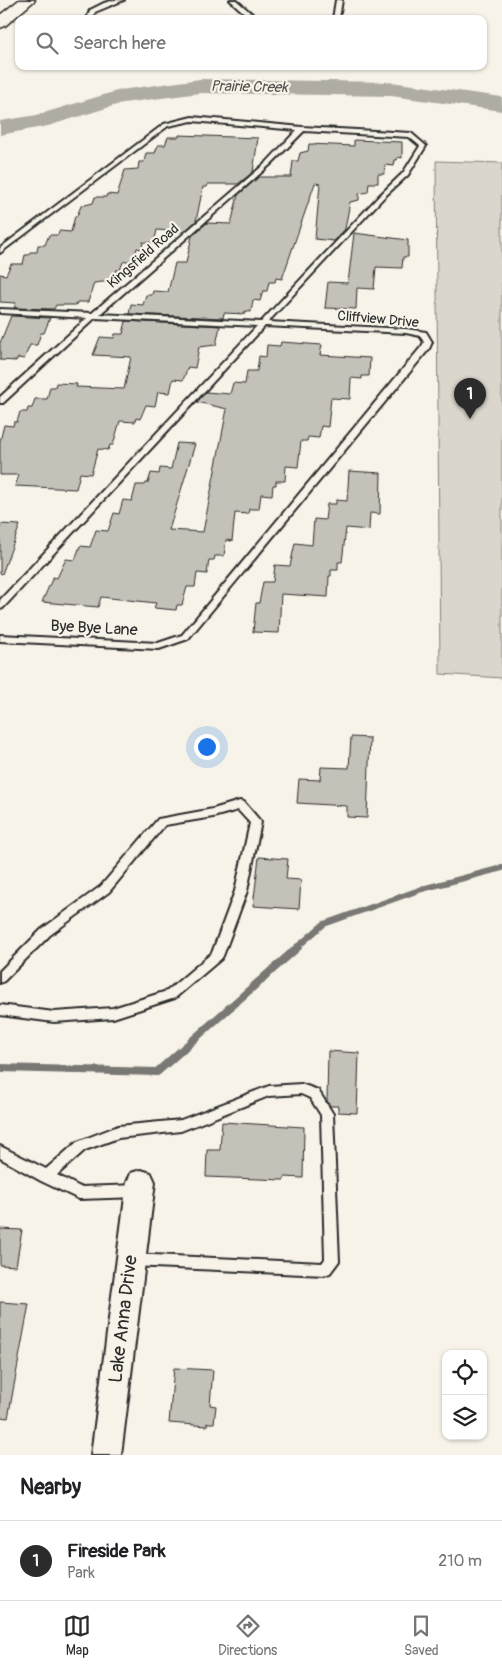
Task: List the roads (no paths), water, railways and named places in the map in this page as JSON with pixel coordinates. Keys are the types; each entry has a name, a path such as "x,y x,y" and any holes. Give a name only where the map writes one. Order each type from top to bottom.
{"main road":[{"path":"0,23 28,0"}],"street":[{"name":"Lake Anna Drive","path":"106,1455 141,1186"}],"lane":[{"path":"91,15 92,11 106,4 121,0"},
{"path":"233,0 250,15"},
{"path":"337,15 339,0"},
{"path":"0,251 166,125 192,118 302,129 411,135 423,146 406,174 381,197 0,606"},
{"name":"Kingsfield Road","path":"0,400 93,316 269,163 302,129"},
{"name":"Cliffview Drive","path":"0,311 415,332 423,334 428,342 185,637"},
{"name":"Bye Bye Lane","path":"0,638 159,646 185,637"},
{"path":"0,978 46,932 105,889 162,822 213,813 240,805 256,822 241,890 217,956 171,995 113,1013 54,1017 0,1010"},
{"path":"46,1177 81,1146 118,1132 181,1125 269,1091 301,1089 314,1094 327,1114 332,1261 325,1269 131,1260"},
{"path":"0,1152 79,1193 141,1186"}],"waterway":[{"name":"Prairie Creek","path":"0,128 40,121 120,97 200,86 391,89 502,104"},
{"path":"296,948 324,924 422,889 502,868"},
{"path":"0,1068 157,1072 298,947"}],"place":[{"name":"Fireside Park","path":"470,419"}]}
